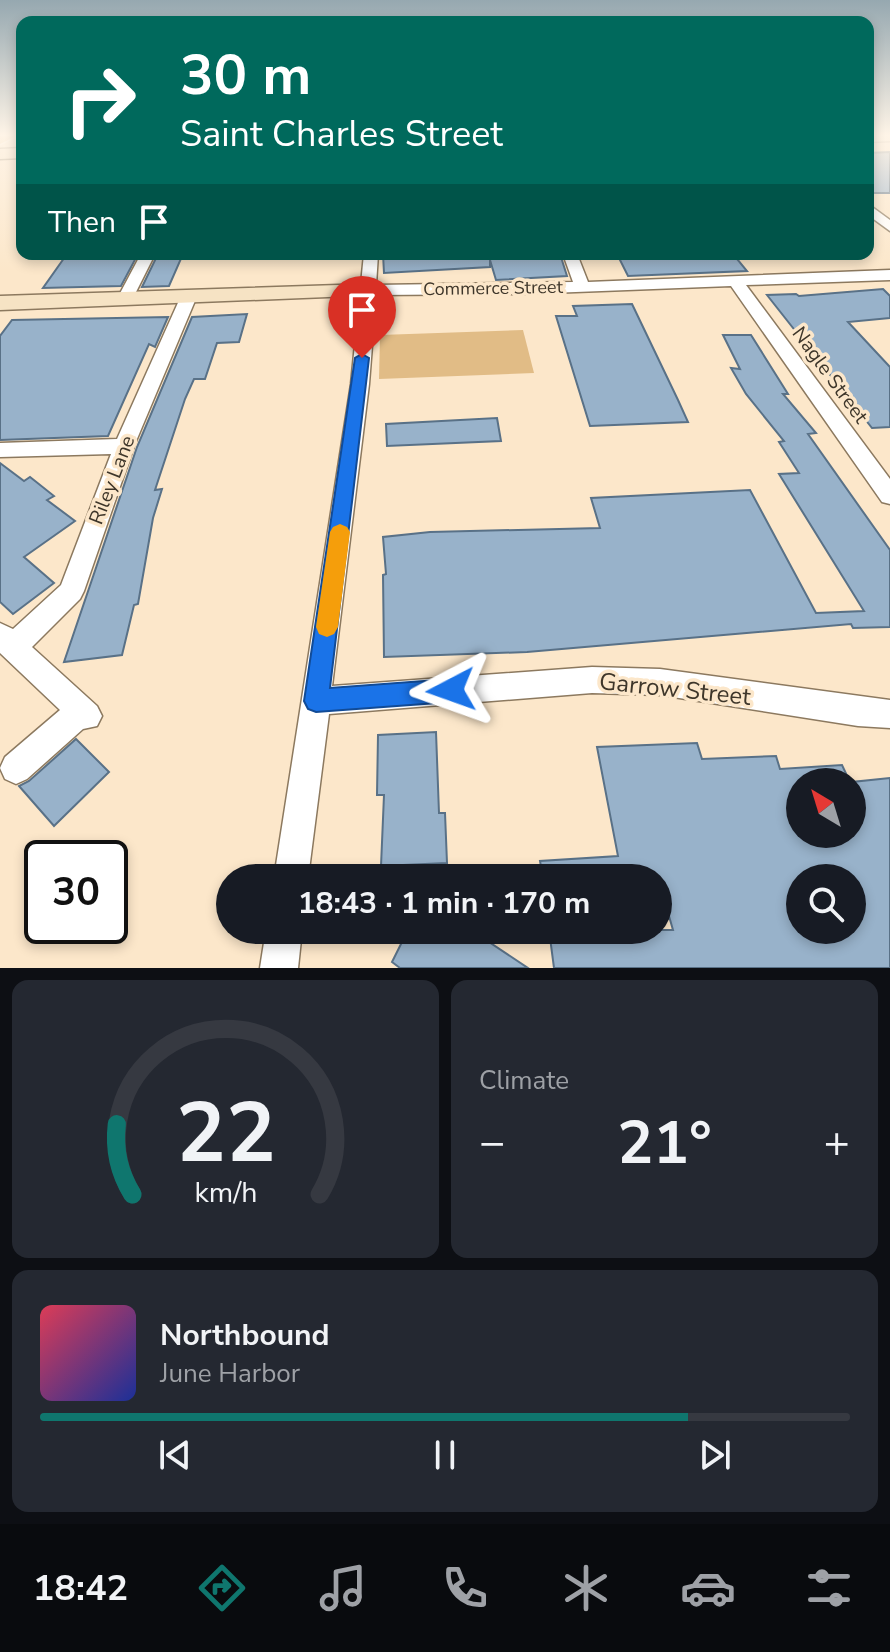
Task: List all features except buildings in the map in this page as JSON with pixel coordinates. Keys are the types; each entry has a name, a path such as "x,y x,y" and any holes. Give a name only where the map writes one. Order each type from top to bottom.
{"street":[{"path":"874,213 890,227"},
{"path":"125,299 145,260"},
{"path":"293,864 371,260"},
{"path":"572,260 582,286"},
{"name":"Commerce Street","path":"0,303 890,275"},
{"name":"Nagle Street","path":"735,281 890,496"},
{"name":"Riley Lane","path":"6,641 71,591 124,446 189,296"},
{"path":"0,450 124,446"},
{"path":"6,641 84,713 16,768"},
{"name":"Garrow Street","path":"316,701 592,680 660,682 858,712 890,714"},
{"path":"279,968 282,944"}],"shaded area":[{"path":"523,330 534,373 379,379 380,335"}],"slow traffic":[{"path":"327,627 340,532"}],"route":[{"path":"362,358 316,701 451,690"}]}
